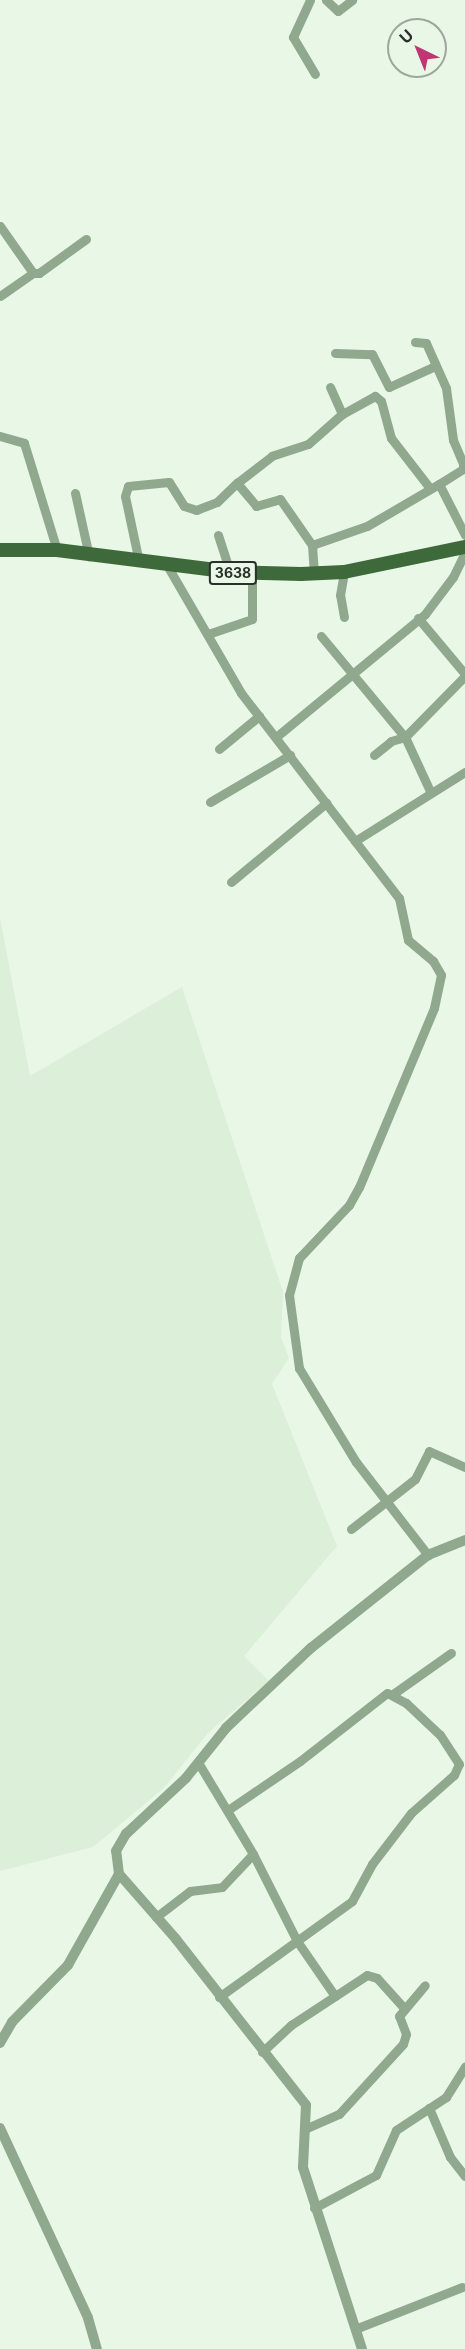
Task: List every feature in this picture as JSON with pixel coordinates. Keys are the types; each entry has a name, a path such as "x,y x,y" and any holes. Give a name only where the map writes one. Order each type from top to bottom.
{"main road":[{"name":"3638","path":"0,550 57,550 168,567 252,573 344,572 465,550"}],"street":[{"path":"310,0 293,37 315,74"},
{"path":"326,0 338,11 352,0"},
{"path":"0,226 33,273"},
{"path":"0,296 33,273 39,273 86,239"},
{"path":"312,545 339,538 384,517 429,487 439,484 463,469 463,463 453,440 446,388 426,343 415,342"},
{"path":"335,353 372,354 389,387 435,366"},
{"path":"330,387 342,414"},
{"path":"139,562 125,496 128,486 141,482 169,482 184,506 196,510 217,502 272,456 308,444 342,414 373,397 380,399 392,438 429,487"},
{"path":"0,436 24,443 57,550"},
{"path":"237,483 256,507 280,499 312,545 314,571"},
{"path":"439,484 465,535"},
{"path":"75,493 89,556"},
{"path":"218,535 230,572"},
{"path":"276,737 418,618 453,577 465,550"},
{"path":"168,567 259,716 399,898 408,940 438,967 441,982 355,1197 299,1258 289,1295 299,1368 384,1502 428,1555"},
{"path":"344,572 340,595 344,617"},
{"path":"208,634 252,619 252,573"},
{"path":"374,755 391,741 405,737 465,675 418,618"},
{"path":"321,636 405,737 430,791"},
{"path":"219,748 259,716"},
{"path":"210,802 290,755"},
{"path":"355,841 430,791 465,772"},
{"path":"231,882 326,803"},
{"path":"351,1529 415,1479 429,1451 465,1467"},
{"path":"362,2349 314,2208 302,2160 308,2110 303,2098 262,2052 156,1917 119,1874 115,1858 121,1840 199,1764 226,1728 311,1648 428,1555 465,1540"},
{"path":"228,1810 300,1761 385,1694 393,1694 450,1653"},
{"path":"219,1997 352,1901 372,1864 411,1813 459,1768 440,1735 393,1694"},
{"path":"199,1764 254,1854 297,1941 335,1996"},
{"path":"156,1917 190,1891 222,1887 254,1854"},
{"path":"0,2043 12,2022 68,1965 119,1874"},
{"path":"262,2052 291,2025 371,1975 403,2007"},
{"path":"307,2128 315,2128 339,2114 403,2044 406,2034 399,2016 403,2007 424,1985"},
{"path":"314,2208 370,2181 383,2166 396,2130 450,2092 465,2066"},
{"path":"429,2108 450,2157 465,2176"},
{"path":"0,2128 88,2318 97,2349"},
{"path":"355,2329 462,2287"}],"shaded area":[{"path":"0,918 30,1076 182,987 283,1292 281,1337 289,1358 272,1384 337,1546 244,1656 269,1681 208,1733 164,1788 93,1847 0,1871"}]}
